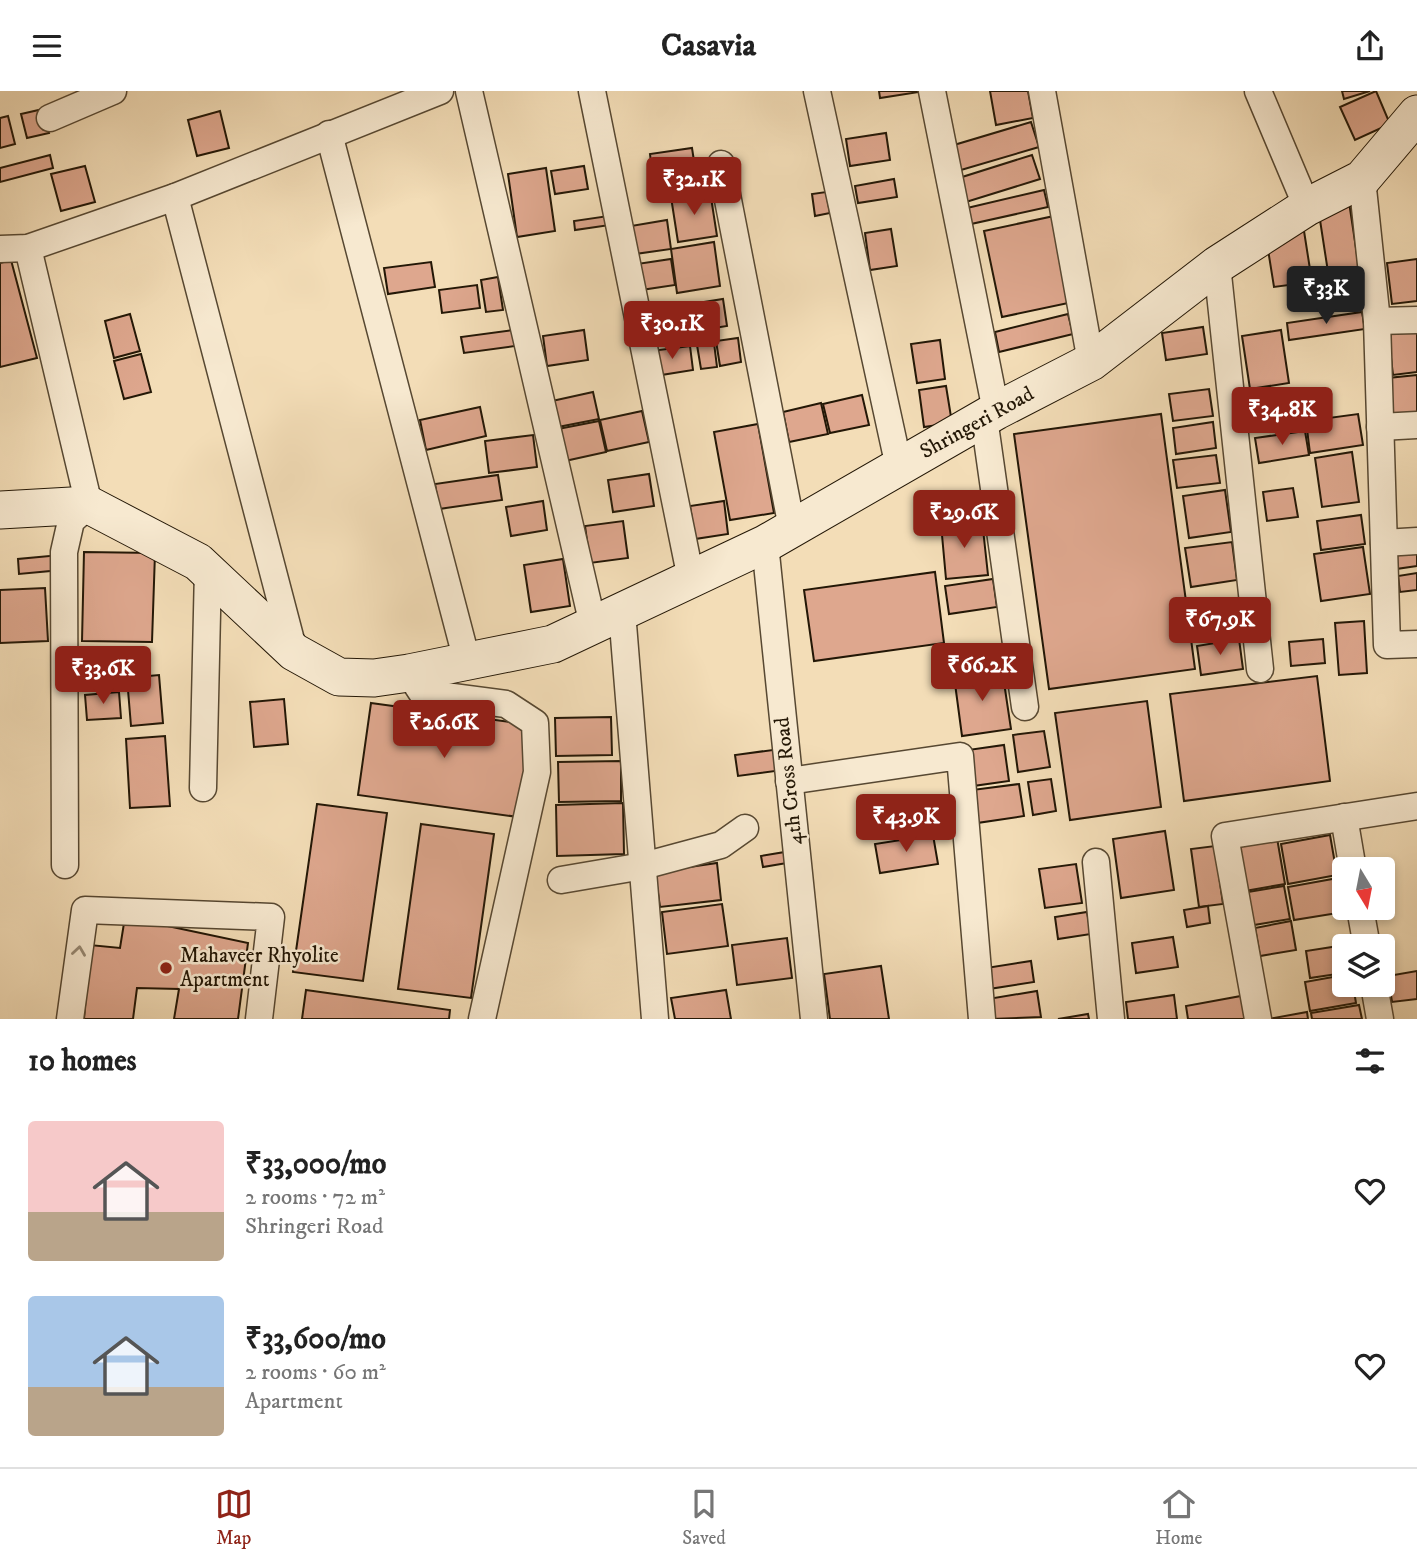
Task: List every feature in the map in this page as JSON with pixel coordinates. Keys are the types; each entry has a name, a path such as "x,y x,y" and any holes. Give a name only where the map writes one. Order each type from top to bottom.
{"street":[{"path":"50,118 113,91"},
{"path":"0,250 28,248 175,197 440,91"},
{"path":"469,91 608,618 643,866 655,1019"},
{"path":"592,91 691,579"},
{"path":"817,91 899,467"},
{"path":"932,91 990,414 1025,707"},
{"path":"1042,91 1091,362"},
{"path":"1258,91 1307,207"},
{"path":"1411,91 1417,112"},
{"name":"Shringeri Road","path":"89,505 208,569 294,652 339,677 374,678 409,673 553,644 778,536 990,414 1091,362 1217,265 1307,207 1362,179 1417,112"},
{"path":"328,134 467,661"},
{"name":"4th Cross Road","path":"721,164 778,536 789,781 814,1019"},
{"path":"1362,179 1377,321 1387,645 1417,644"},
{"path":"175,197 294,652"},
{"path":"28,248 89,505"},
{"path":"1217,265 1260,669"},
{"path":"1377,321 1417,320"},
{"path":"1380,427 1417,425"},
{"path":"0,510 89,505"},
{"path":"65,865 64,552 71,521 89,505"},
{"path":"1384,543 1417,541"},
{"path":"203,788 208,569"},
{"path":"409,673 422,692 506,704 535,723 537,772 482,1019"},
{"path":"789,781 960,756 982,1019"},
{"path":"1258,1019 1225,837 1417,806"},
{"path":"1343,817 1351,857"},
{"path":"561,880 643,866 721,845 745,828"},
{"path":"1096,862 1111,1019"},
{"path":"70,1019 85,910 271,917 259,1019"},
{"path":"1376,997 1380,1019"}],"building":[{"path":"879,91 919,91 919,92 880,98"},
{"path":"990,91 1028,91 1033,118 996,125"},
{"path":"1342,91 1370,91 1344,99"},
{"path":"1376,91 1390,124 1355,140 1340,107"},
{"path":"43,109 49,133 27,138 21,114"},
{"path":"220,111 229,148 197,156 188,120"},
{"path":"8,116 15,144 0,148 0,118"},
{"path":"1031,122 1039,147 961,170 954,145"},
{"path":"886,133 890,160 850,166 846,139"},
{"path":"692,148 697,181 654,188 650,154"},
{"path":"50,155 53,168 0,182 0,168"},
{"path":"1032,155 1040,179 966,202 959,178"},
{"path":"85,166 95,202 61,211 51,174"},
{"path":"584,166 588,189 555,194 551,171"},
{"path":"546,168 555,231 517,237 508,174"},
{"path":"894,179 897,197 858,203 855,186"},
{"path":"1044,190 1048,207 971,224 967,208"},
{"path":"710,191 717,236 678,242 671,197"},
{"path":"826,192 830,213 815,216 812,194"},
{"path":"1349,202 1361,281 1330,285 1318,207"},
{"path":"608,216 610,225 575,230 574,221"},
{"path":"1054,216 1073,302 1002,317 984,231"},
{"path":"667,220 671,249 635,254 631,226"},
{"path":"891,229 897,266 870,270 865,233"},
{"path":"1304,231 1312,282 1274,287 1266,237"},
{"path":"714,242 720,286 677,293 671,249"},
{"path":"671,259 675,285 641,290 637,264"},
{"path":"1417,259 1417,301 1392,304 1387,263"},
{"path":"11,260 37,358 0,367 0,263"},
{"path":"431,262 435,287 388,294 384,268"},
{"path":"498,277 503,310 486,312 481,280"},
{"path":"477,285 480,308 442,313 439,290"},
{"path":"723,299 727,326 695,331 691,304"},
{"path":"675,312 678,334 656,337 653,315"},
{"path":"1362,312 1365,329 1289,340 1287,323"},
{"path":"130,314 140,351 114,358 105,321"},
{"path":"1068,314 1073,334 999,352 995,332"},
{"path":"1203,327 1207,354 1166,360 1162,333"},
{"path":"1417,329 1417,372 1393,375 1388,332"},
{"path":"513,330 515,346 464,353 461,337"},
{"path":"584,330 588,360 547,366 543,336"},
{"path":"1281,330 1289,383 1250,389 1242,336"},
{"path":"738,338 741,362 720,366 716,341"},
{"path":"940,340 945,379 917,383 911,344"},
{"path":"714,343 717,367 701,369 697,345"},
{"path":"690,346 693,370 655,376 651,351"},
{"path":"141,354 151,392 124,399 114,361"},
{"path":"1417,375 1417,412 1392,414 1388,378"},
{"path":"946,386 952,423 924,427 919,390"},
{"path":"1209,389 1213,416 1173,421 1169,394"},
{"path":"593,392 599,419 558,427 552,401"},
{"path":"862,395 869,425 830,433 823,404"},
{"path":"821,403 828,434 789,442 783,412"},
{"path":"480,407 486,436 426,450 420,420"},
{"path":"1300,408 1302,423 1264,428 1262,414"},
{"path":"642,411 649,442 607,451 600,420"},
{"path":"1161,414 1195,669 1049,689 1014,434"},
{"path":"1358,414 1363,445 1310,453 1306,421"},
{"path":"599,421 606,452 565,461 558,429"},
{"path":"1213,422 1216,448 1176,454 1173,428"},
{"path":"758,424 774,513 730,520 714,432"},
{"path":"1305,431 1309,455 1259,463 1255,438"},
{"path":"533,435 537,467 489,473 485,441"},
{"path":"1352,452 1359,502 1322,507 1315,458"},
{"path":"1216,455 1220,483 1177,488 1173,460"},
{"path":"649,474 654,506 613,512 608,480"},
{"path":"498,475 502,500 439,509 435,484"},
{"path":"1293,488 1298,517 1267,521 1263,492"},
{"path":"1225,490 1231,532 1189,538 1183,496"},
{"path":"543,501 547,530 511,536 506,507"},
{"path":"724,501 728,534 695,539 690,506"},
{"path":"1361,515 1365,544 1321,550 1317,521"},
{"path":"982,520 988,575 946,579 941,524"},
{"path":"623,521 628,558 590,563 585,526"},
{"path":"1232,542 1237,580 1191,587 1185,548"},
{"path":"1363,547 1370,594 1321,601 1314,554"},
{"path":"1417,551 1417,566 1396,569 1394,554"},
{"path":"84,552 155,553 152,642 82,641"},
{"path":"60,555 61,570 19,574 18,559"},
{"path":"563,559 570,606 531,612 524,565"},
{"path":"935,572 944,643 814,661 804,590"},
{"path":"1417,573 1417,590 1400,592 1398,576"},
{"path":"993,579 997,607 949,614 945,586"},
{"path":"45,588 48,641 0,643 0,590"},
{"path":"1235,608 1239,634 1198,640 1194,614"},
{"path":"1364,621 1367,673 1339,675 1335,623"},
{"path":"1239,639 1243,669 1201,675 1197,646"},
{"path":"1323,639 1325,663 1291,666 1289,642"},
{"path":"1002,669 1011,729 962,736 954,676"},
{"path":"159,675 163,723 131,726 127,678"},
{"path":"1317,676 1330,781 1184,801 1170,694"},
{"path":"119,692 121,718 87,720 85,695"},
{"path":"284,699 288,744 254,747 250,702"},
{"path":"1147,701 1161,807 1070,820 1055,713"},
{"path":"371,703 531,725 518,817 358,795"},
{"path":"611,717 612,755 556,756 555,718"},
{"path":"1044,731 1050,767 1018,772 1013,735"},
{"path":"165,736 170,806 130,808 126,739"},
{"path":"1004,745 1009,781 973,786 968,750"},
{"path":"780,749 783,770 738,776 735,755"},
{"path":"621,761 621,801 559,802 558,762"},
{"path":"1051,779 1056,811 1033,815 1028,782"},
{"path":"1019,784 1024,816 977,823 972,790"},
{"path":"623,803 624,854 557,856 556,805"},
{"path":"317,804 387,813 363,981 293,972"},
{"path":"421,824 494,834 471,998 398,989"},
{"path":"1165,831 1174,890 1121,898 1113,839"},
{"path":"933,835 938,864 880,873 875,844"},
{"path":"1330,835 1334,857 1332,876 1288,884 1281,844"},
{"path":"1277,838 1285,884 1245,891 1238,845"},
{"path":"1215,846 1223,904 1199,907 1191,849"},
{"path":"791,851 793,862 763,867 761,856"},
{"path":"717,863 721,900 660,907 655,872"},
{"path":"1076,864 1082,903 1045,908 1039,869"},
{"path":"1332,879 1332,914 1294,920 1288,887"},
{"path":"1284,886 1290,919 1248,926 1242,893"},
{"path":"722,904 728,946 667,954 662,912"},
{"path":"1208,906 1210,923 1187,927 1184,910"},
{"path":"1087,912 1091,934 1058,939 1055,917"},
{"name":"Mahaveer Rhyolite Apartment","path":"125,917 248,943 238,1019 174,1019 179,989 137,988 133,1019 84,1019 90,945 120,948"},
{"path":"1291,921 1296,950 1260,956 1255,928"},
{"path":"1173,937 1178,967 1136,973 1132,943"},
{"path":"787,938 792,978 737,985 732,945"},
{"path":"1332,947 1332,975 1310,978 1306,951"},
{"path":"1031,961 1034,982 989,989 986,968"},
{"path":"881,966 889,1019 830,1019 824,974"},
{"path":"1417,971 1417,999 1392,1002 1391,997 1395,997 1395,975"},
{"path":"1332,977 1332,997 1355,997 1356,1003 1310,1011 1305,982"},
{"path":"306,990 450,1010 449,1019 302,1019"},
{"path":"726,990 731,1019 675,1019 671,998"},
{"path":"1037,991 1041,1017 991,1019 988,999"},
{"path":"1174,995 1177,1019 1128,1019 1126,1002"},
{"path":"1241,996 1245,1019 1188,1019 1186,1006"},
{"path":"1359,1005 1362,1019 1312,1019 1311,1013"},
{"path":"1307,1012 1308,1019 1268,1019"},
{"path":"1088,1014 1089,1019 1058,1019"}],"place":[{"name":"Mahaveer Rhyolite Apartment","path":"166,968"}]}
